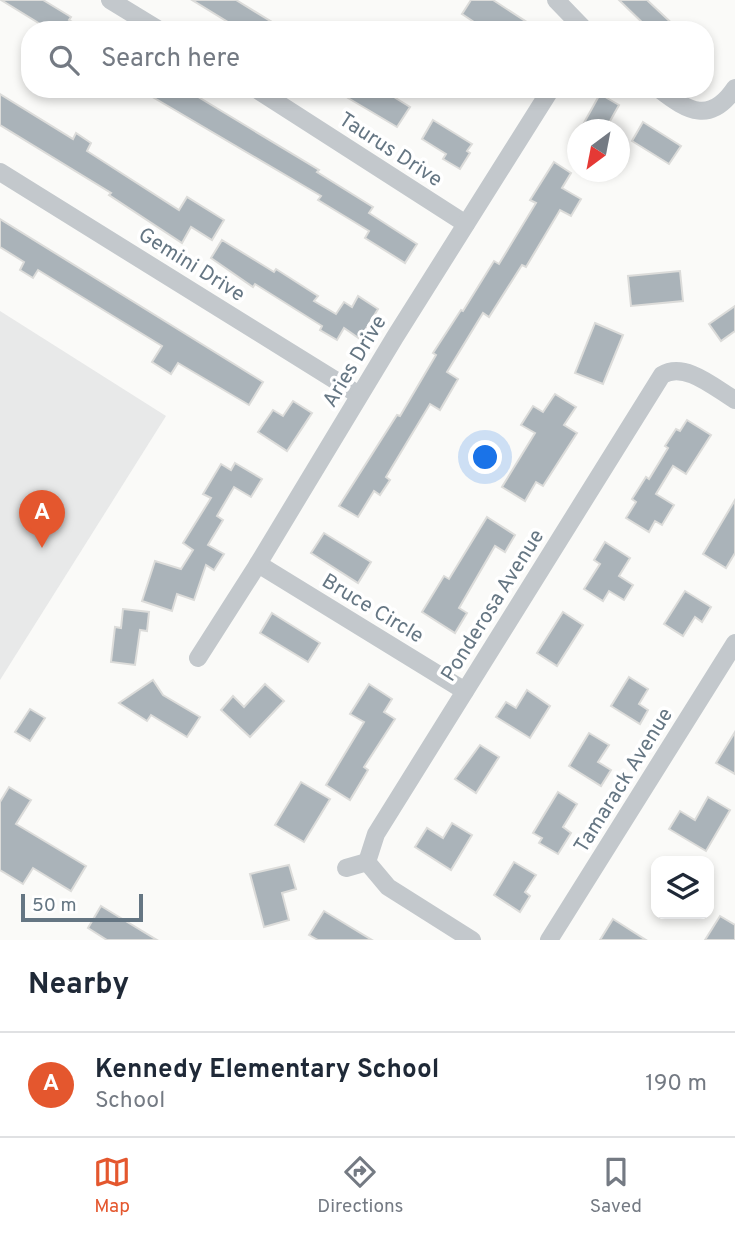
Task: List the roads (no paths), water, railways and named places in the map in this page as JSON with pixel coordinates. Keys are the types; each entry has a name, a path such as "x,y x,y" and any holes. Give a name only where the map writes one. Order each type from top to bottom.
{"street":[{"path":"110,0 144,21"},
{"path":"556,0 576,21"},
{"path":"671,98 700,111 713,110 725,103 735,88"},
{"name":"Taurus Drive","path":"270,98 466,224"},
{"name":"Aries Drive","path":"198,658 545,98"},
{"name":"Gemini Drive","path":"0,172 359,395"},
{"name":"Ponderosa Avenue","path":"367,862 376,834 662,375 680,370 735,400"},
{"name":"Bruce Circle","path":"258,564 465,691"},
{"name":"Tamarack Avenue","path":"549,940 735,643"},
{"path":"346,868 367,862 388,887 472,940"}],"place":[{"name":"Kennedy Elementary School","path":"42,548"}]}
